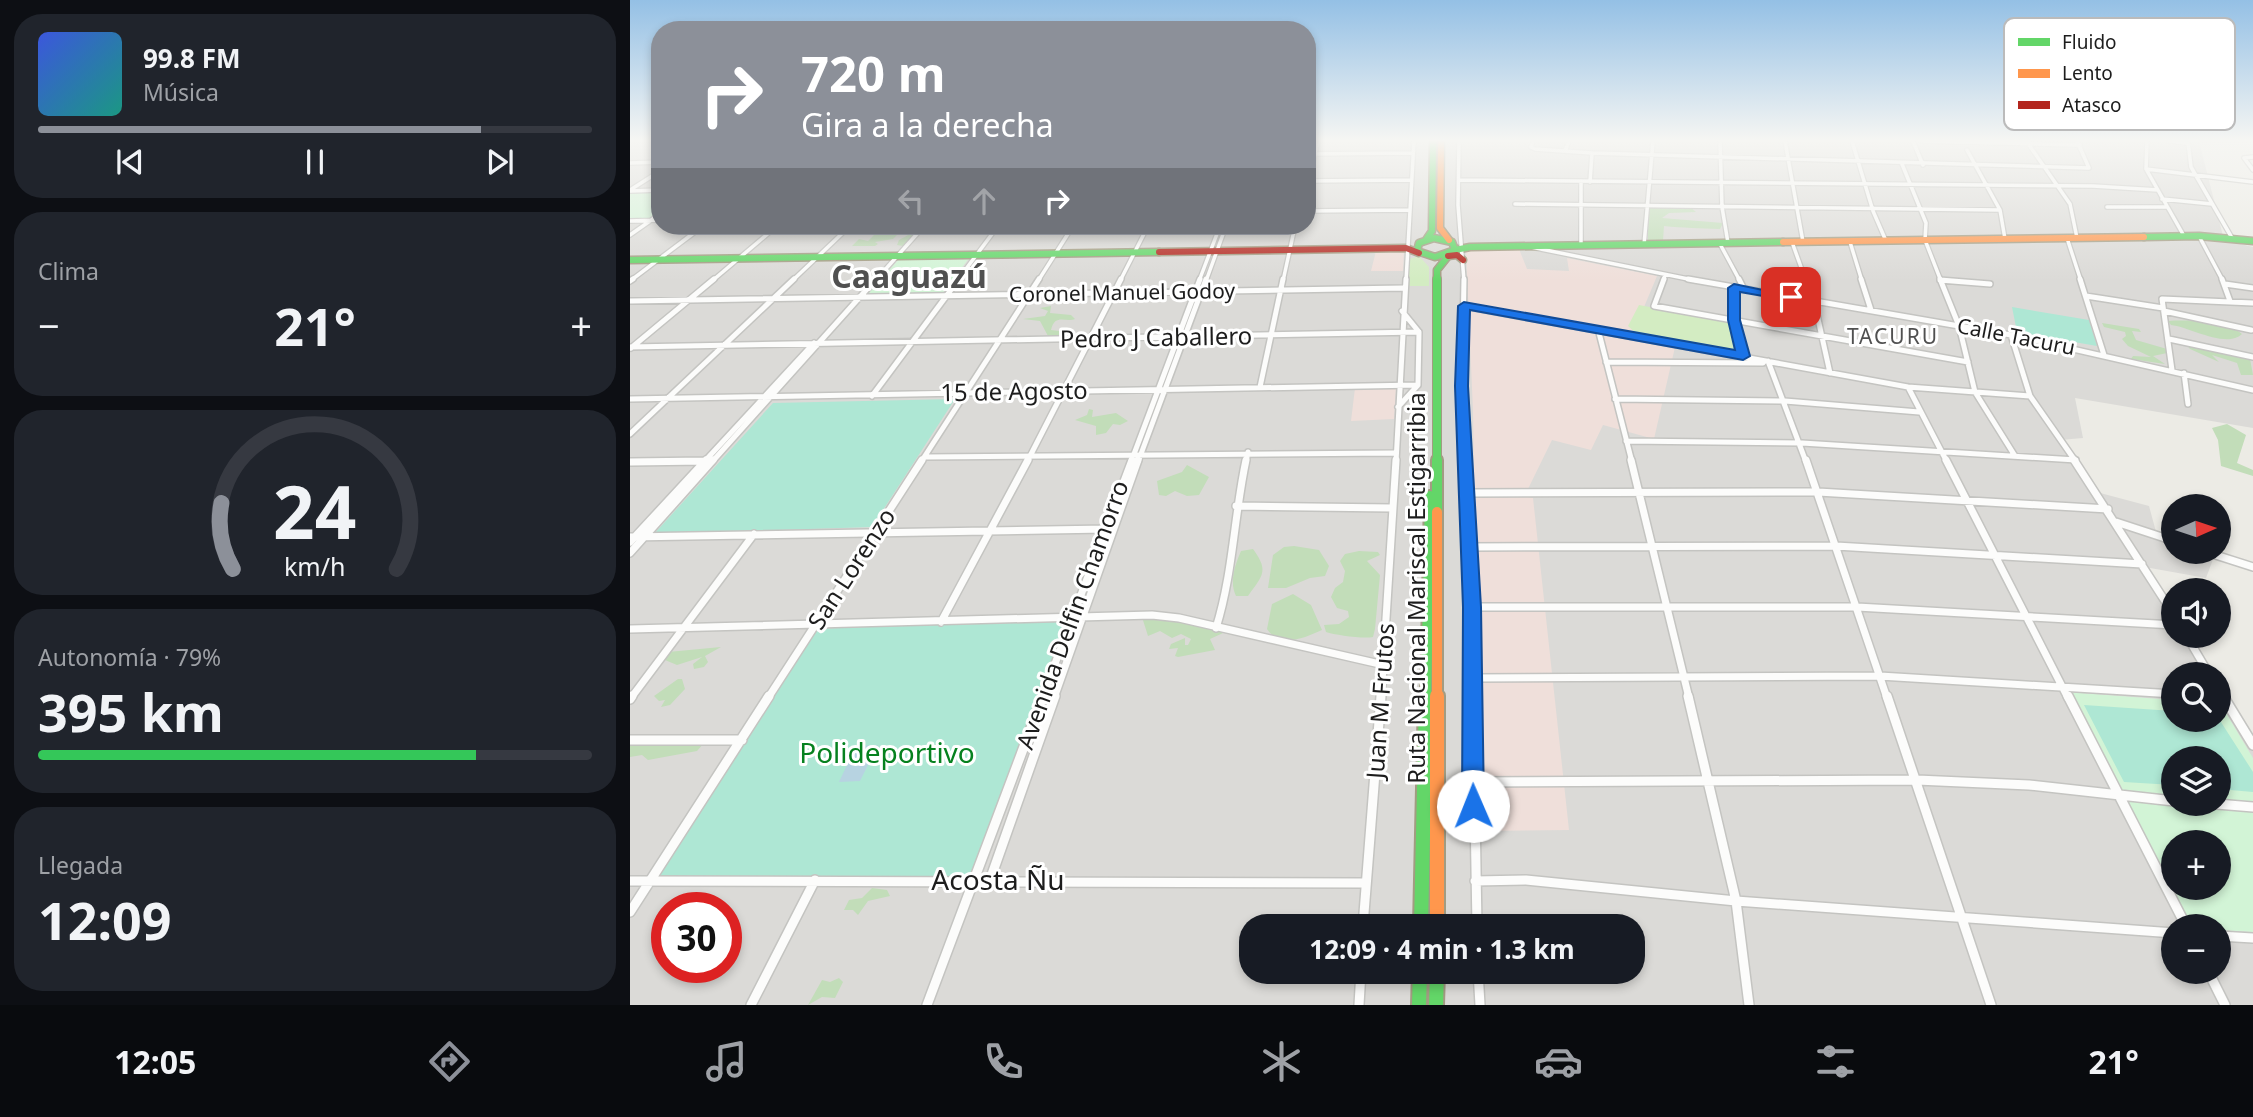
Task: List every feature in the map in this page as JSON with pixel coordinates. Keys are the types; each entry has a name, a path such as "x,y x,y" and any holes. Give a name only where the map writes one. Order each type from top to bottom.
{"main road":[{"path":"1421,248 1432,231 1432,188"},
{"path":"1440,188 1440,228 1457,247 1457,255 1463,260"},
{"path":"630,260 2184,236 2232,237 2253,241"},
{"path":"1406,249 1421,248 1435,257 1457,247"},
{"name":"Ruta Nacional Mariscal Estigarribia","path":"1437,914 1437,270 1457,247"},
{"name":"Ruta Nacional Mariscal Estigarribia","path":"1421,248 1433,271 1434,334 1421,914"},
{"path":"1419,1005 1420,984"},
{"path":"1436,1005 1437,984"}],"street":[{"name":"Juan M Frutos","path":"1364,914 1384,665 1410,188"},
{"path":"1459,188 1457,247 1463,260 1462,386 1472,607 1476,914"},
{"path":"1581,188 1581,246"},
{"path":"1644,245 1648,188"},
{"path":"1723,188 1724,244 1744,289"},
{"path":"1794,188 1797,242 1824,336 1830,373"},
{"path":"1868,188 1872,209 1885,228 1886,241"},
{"path":"1911,188 1926,223 1924,240 1959,326 1975,391 2015,457"},
{"path":"1989,188 2000,210 2005,239"},
{"path":"2058,188 2070,204 2072,238 2104,355"},
{"path":"2105,188 2158,190 2184,236"},
{"path":"2203,188 2232,237"},
{"path":"630,190 651,190"},
{"path":"2162,199 2212,204"},
{"path":"1515,204 2000,210"},
{"path":"2107,206 2167,207"},
{"path":"1316,211 1409,210"},
{"path":"630,221 650,220"},
{"path":"630,235 650,220"},
{"path":"630,281 691,235"},
{"path":"631,348 765,235"},
{"path":"630,434 840,235"},
{"path":"630,553 916,235"},
{"path":"872,396 991,235"},
{"name":"San Lorenzo","path":"630,912 1067,235"},
{"path":"941,622 1031,456 1143,235"},
{"name":"Avenida Delfin Chamorro","path":"927,1005 1105,529 1181,338 1217,235"},
{"name":"Avenida Delfin Chamorro","path":"1213,251 1221,235"},
{"path":"1260,387 1293,235"},
{"path":"2199,236 2225,284 2230,301"},
{"path":"1850,242 1871,310"},
{"name":"Calle Tacuru","path":"1529,246 1734,288 2011,335 2253,390"},
{"path":"1665,275 1654,306 1968,362"},
{"path":"1940,280 1990,284"},
{"path":"2225,284 2253,288"},
{"name":"Coronel Manuel Godoy","path":"630,301 1403,288"},
{"path":"1734,288 1734,320 1743,356"},
{"path":"2086,296 2251,330"},
{"path":"2172,370 2162,299 2253,303"},
{"path":"1464,306 1908,387 2030,396"},
{"path":"1398,407 1418,384 1419,332 1402,312"},
{"path":"1598,330 1653,546 1736,901 1749,1005"},
{"name":"Pedro J Caballero","path":"631,348 1419,332"},
{"path":"2011,335 2030,396 2076,460 2161,594"},
{"path":"2169,339 2253,357"},
{"path":"1606,362 1768,362"},
{"path":"1768,362 1802,443 1965,918 1991,1005"},
{"path":"1772,371 1776,366 1787,365"},
{"path":"2184,373 2188,404"},
{"name":"15 de Agosto","path":"630,399 1418,384"},
{"path":"1908,387 2180,914"},
{"path":"632,539 769,397"},
{"path":"1615,399 1785,401 1919,412"},
{"path":"1626,441 1802,443 2076,460"},
{"path":"1216,628 1225,599 1236,506 1248,452"},
{"path":"925,457 1248,452 1394,453"},
{"name":"Avenida Delfin Chamorro","path":"990,880 1114,529 1137,453"},
{"path":"630,463 714,460"},
{"path":"1467,493 1818,492 2108,509"},
{"path":"1236,506 1392,508"},
{"path":"2116,522 2161,537"},
{"path":"632,539 877,531 1114,529"},
{"path":"630,699 754,534"},
{"path":"1468,547 1836,546 2142,564"},
{"path":"2231,560 2253,567"},
{"path":"1472,607 1857,607 2024,614 2161,624"},
{"path":"630,629 1152,615 1384,665"},
{"path":"1472,678 1880,676 2161,693"},
{"path":"2231,712 2253,745"},
{"path":"630,740 742,740"},
{"path":"1473,782 1917,780 2029,785 2161,799"},
{"path":"2231,805 2253,807"},
{"path":"751,1005 815,880"},
{"path":"1475,881 1526,880 1736,901 2161,932"},
{"name":"Acosta Ñu","path":"630,881 1366,883"},
{"path":"2231,937 2253,939"},
{"path":"1359,1005 1360,984"},
{"path":"1478,984 1479,1005"},
{"path":"2214,984 2225,1005"}],"shaded area":[{"path":"630,188 651,188 651,235 1316,235 1316,188 2211,188 2224,240 2253,247 2253,428 2075,398 2083,438 2060,440 2089,490 2149,506 2158,539 2161,540 2161,564 2211,564 2206,578 2139,566 2161,602 2161,648 2190,648 2199,662 2161,662 2161,732 2231,732 2231,714 2253,749 2253,1005 630,1005"},
{"path":"1519,249 1527,269 1569,271 1567,258 1657,276 1631,338 1675,347 1654,439 1603,425 1591,450 1552,440 1526,493 1527,497 1533,498 1569,830 1479,831 1473,411 1466,250"},
{"path":"1404,250 1403,271 1371,271 1376,251"},
{"path":"942,297 909,342 823,342 863,298"},
{"path":"1396,387 1394,419 1351,421 1355,388"}],"green space":[{"path":"651,191 651,218 630,219 630,192"},
{"path":"1648,206 1691,208 1696,212 1669,213 1662,218 1723,223 1720,229 1664,226 1663,241 1648,242"},
{"path":"874,235 897,235 893,239 875,242 878,244 875,246 852,246 859,239 868,241"},
{"path":"915,235 903,246 897,245 899,240"},
{"path":"1419,256 1429,267 1429,286 1407,286 1409,259"},
{"path":"970,257 942,294 867,295 900,258"},
{"path":"1639,305 1730,322 1736,351 1637,334 1628,326"},
{"path":"1051,306 1050,313 1071,315 1075,319 1058,320 1053,325 1051,330 1068,332 1067,337 1048,336 1040,321 1023,319 1045,316 1048,311 1040,308"},
{"path":"2012,307 2089,320 2097,346 2017,332"},
{"path":"2168,321 2217,323 2242,334 2235,338 2218,338 2171,325"},
{"path":"2102,323 2139,329 2141,332 2132,331 2136,340 2167,349 2167,353 2153,356 2165,364 2131,359 2133,356 2151,357 2128,346 2122,339 2126,336 2125,332 2104,327"},
{"path":"2186,344 2250,359 2253,375 2241,375 2237,363 2212,355 2219,362 2190,349"},
{"path":"955,399 872,527 654,534 773,403"},
{"path":"1089,409 1093,410 1092,417 1116,413 1128,421 1120,425 1113,424 1106,433 1096,435 1096,426 1075,420 1087,415"},
{"path":"2227,424 2246,435 2237,463 2253,470 2253,476 2221,466 2218,440 2212,428"},
{"path":"1187,465 1209,477 1199,495 1187,496 1175,491 1166,496 1159,495 1157,481 1182,472"},
{"path":"1284,547 1319,550 1329,566 1325,576 1310,578 1286,588 1268,588 1273,555"},
{"path":"1253,549 1261,563 1262,573 1248,596 1236,596 1233,579 1237,562 1241,551"},
{"path":"1359,551 1378,552 1380,555 1367,561 1380,575 1373,637 1326,632 1324,625 1339,624 1349,617 1348,611 1337,608 1331,597 1335,588 1343,582 1345,571 1340,561 1345,554"},
{"path":"1293,594 1311,605 1322,630 1293,640 1279,639 1267,629 1272,604"},
{"path":"1142,617 1189,622 1223,633 1210,639 1215,650 1178,657 1175,656 1178,648 1169,649 1171,644 1185,638 1185,645 1188,645 1191,639 1181,634 1172,638 1160,631 1148,636"},
{"name":"Polideportivo","path":"1071,619 975,880 658,877 815,629"},
{"path":"721,647 705,656 708,662 704,667 694,669 693,664 702,657 677,665 665,660 668,652"},
{"path":"682,679 685,689 670,705 661,707 665,700 659,701 654,696"},
{"path":"2067,692 2161,699 2161,732 2231,732 2231,721 2253,758 2253,932 2231,931 2231,914 2185,914 2177,900 2231,900 2231,830 2161,830 2161,869"},
{"path":"2084,705 2161,710 2161,732 2227,732 2253,772 2253,792 2231,790 2231,746 2161,746 2161,784 2124,782"},
{"path":"630,740 704,743 697,751 648,760 642,755 630,757"},
{"path":"872,888 887,890 890,896 868,901 858,915 853,910 844,910 849,900 862,898"},
{"path":"839,978 843,982 835,998 822,997 808,1005 822,980 830,982"}],"water":[{"path":"878,745 860,781 839,782 856,746"}],"traffic: fast":[{"path":"1426,240 1432,231 1432,188"},
{"path":"2144,237 2199,236 2253,241"},
{"path":"1434,238 1452,242 1455,250 1435,257 1417,251 1419,243 1434,238"},
{"path":"1455,250 1470,247 1783,242"},
{"path":"630,260 1159,252"},
{"path":"1437,512 1437,270 1449,255"},
{"path":"1421,914 1430,496"},
{"path":"1419,1005 1420,984"},
{"path":"1436,1005 1437,984"}],"traffic: slow":[{"path":"1440,188 1440,228 1449,240"},
{"path":"1783,242 2144,237"},
{"path":"1437,512 1437,914"}],"traffic: jam":[{"path":"1159,252 1406,248 1419,253"},
{"path":"1448,256 1457,255 1463,260"}],"district":[{"name":"Caaguazú","path":"909,277"},
{"name":"TACURU","path":"1893,337"}],"route":[{"path":"1473,806 1472,607 1462,386 1464,306 1743,356 1734,320 1734,288 1791,297"}]}
